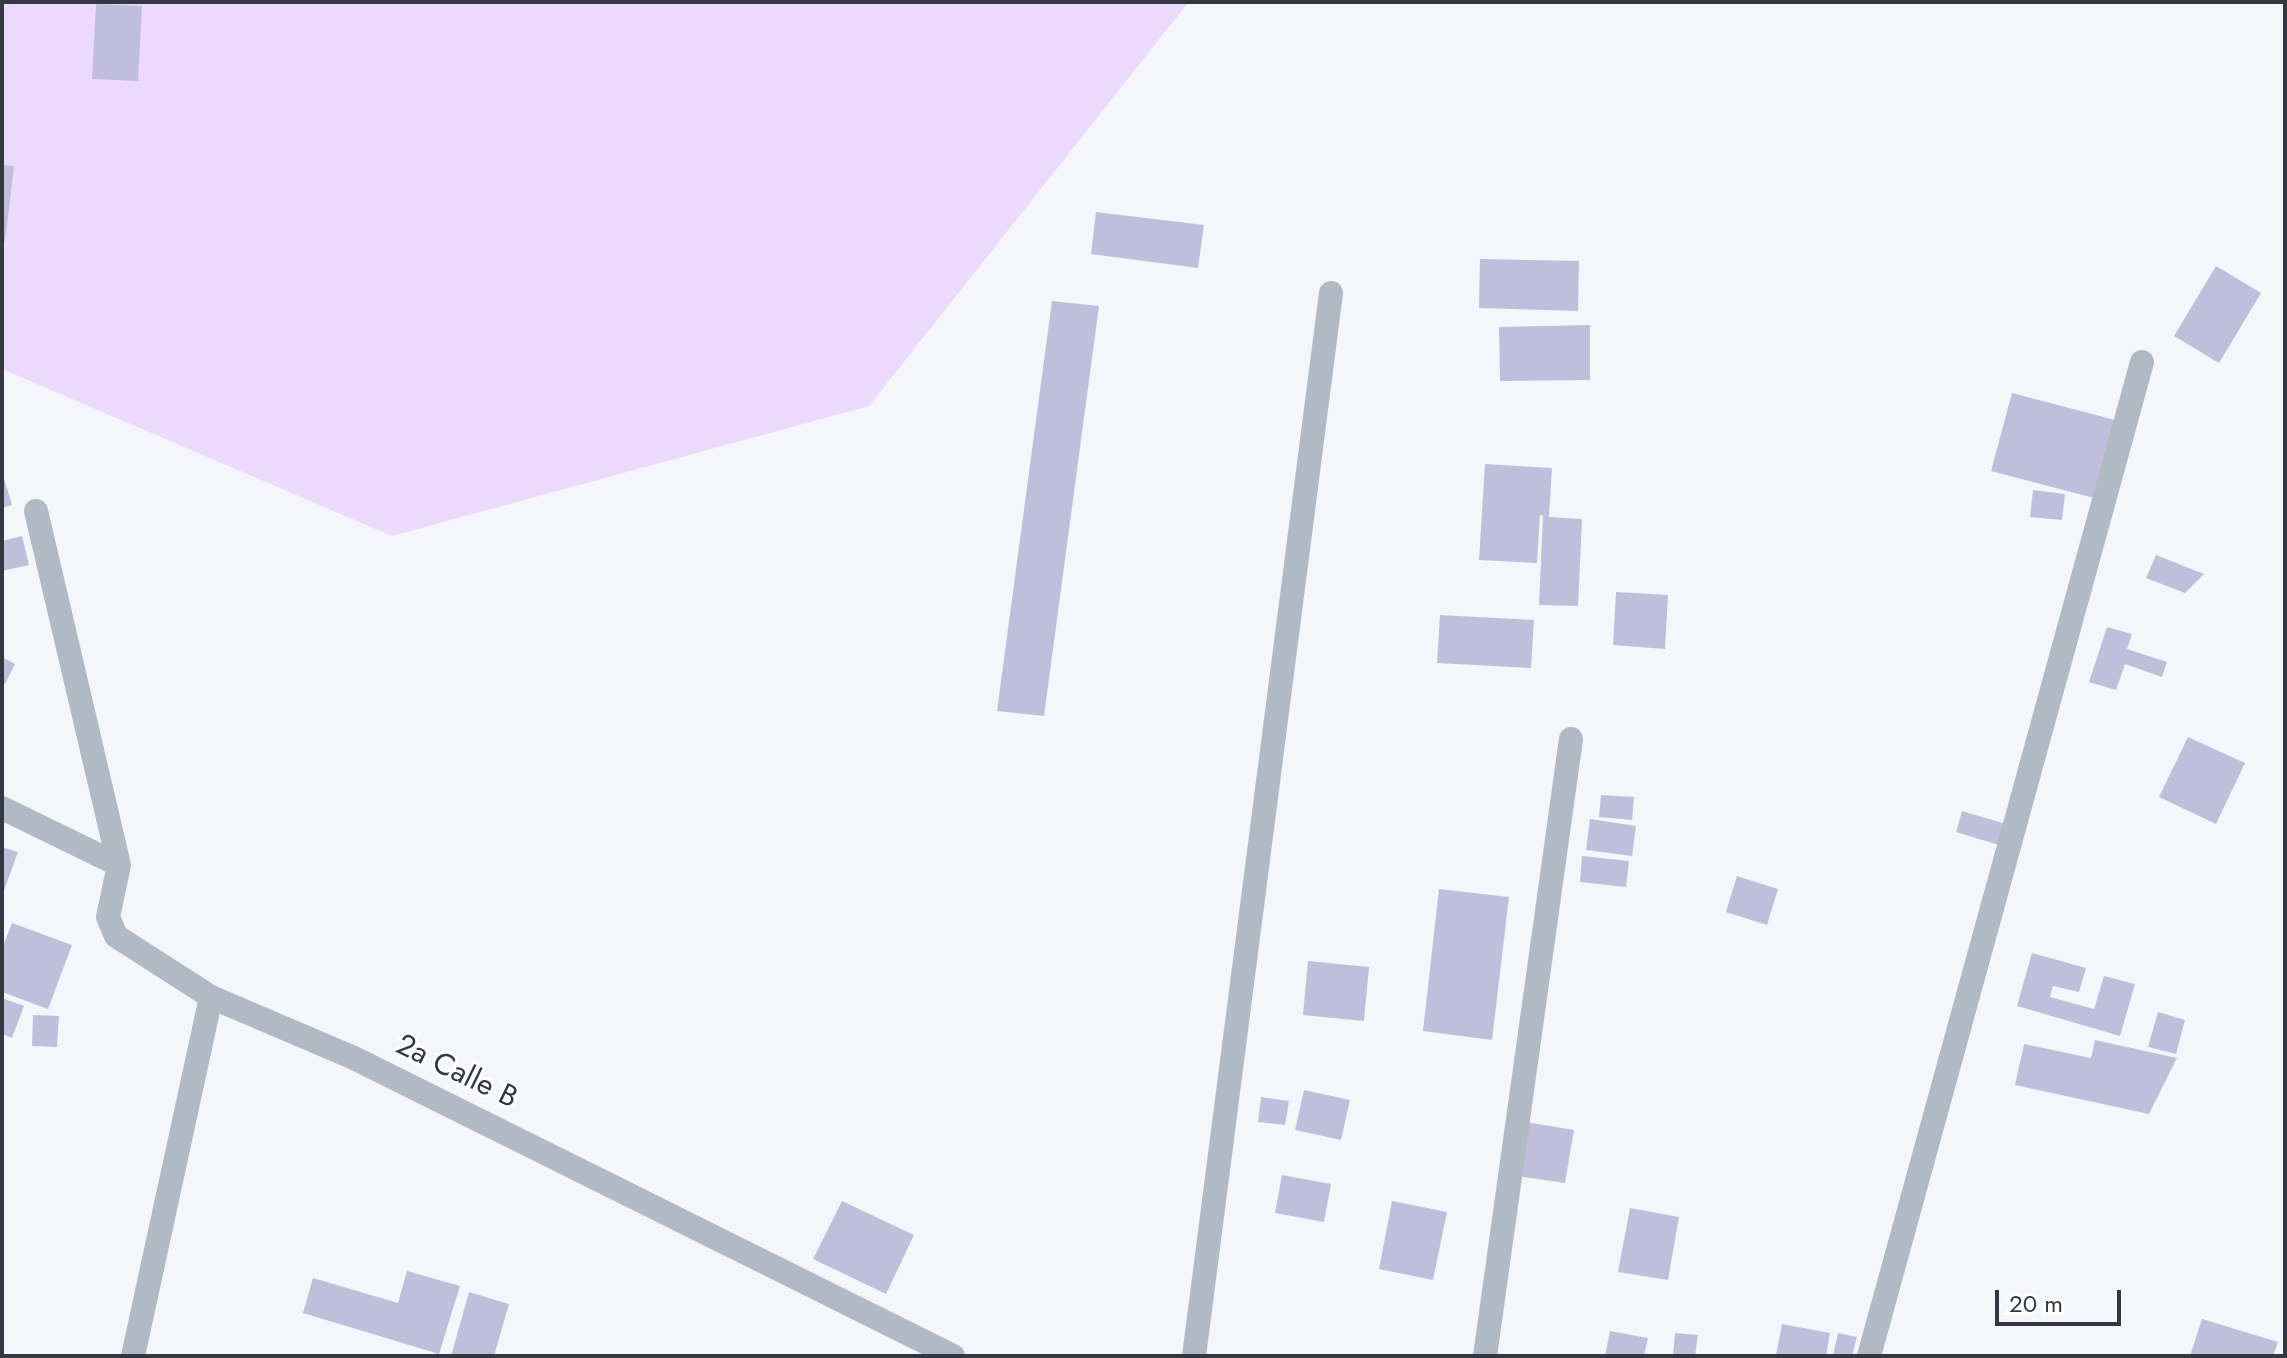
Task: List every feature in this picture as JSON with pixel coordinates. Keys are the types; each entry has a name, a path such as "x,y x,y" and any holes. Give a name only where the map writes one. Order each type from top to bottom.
{"street":[{"path":"1194,1356 1331,293"},
{"path":"1869,1356 2142,362"},
{"path":"36,511 119,865"},
{"path":"1485,1356 1571,739"},
{"path":"2,808 119,865"},
{"name":"2a Calle B","path":"119,865 108,917 116,936 211,997 354,1058 953,1356"},
{"path":"133,1356 211,997"}],"shaded area":[{"path":"2,2 1207,2 1187,4 869,406 392,536 2,369"}],"building":[{"path":"96,4 142,6 138,81 92,79"},
{"path":"2,165 14,166 5,241 2,241"},
{"path":"1096,212 1204,225 1198,268 1091,254"},
{"path":"1480,259 1579,261 1578,311 1479,308"},
{"path":"2216,266 2261,293 2219,363 2174,336"},
{"path":"1052,301 1099,306 1044,716 997,711"},
{"path":"1590,325 1590,380 1500,381 1499,327"},
{"path":"2012,393 2115,420 2094,498 1991,471"},
{"path":"1485,464 1552,468 1549,517 1582,519 1578,606 1539,605 1543,516 1540,515 1537,563 1479,560"},
{"path":"2,476 12,505 2,508"},
{"path":"2033,490 2065,494 2062,520 2030,517"},
{"path":"22,536 29,565 2,571 2,541"},
{"path":"2156,555 2204,574 2185,593 2146,578"},
{"path":"1616,592 1668,595 1665,649 1613,645"},
{"path":"1440,615 1534,620 1531,668 1437,663"},
{"path":"2107,627 2132,634 2127,649 2167,662 2162,677 2125,664 2116,690 2089,682"},
{"path":"2,657 15,664 5,684 2,683"},
{"path":"2188,737 2245,763 2216,824 2159,797"},
{"path":"1601,795 1634,797 1632,820 1599,817"},
{"path":"1962,811 2006,824 1999,845 1956,832"},
{"path":"1590,819 1636,826 1632,856 1586,850"},
{"path":"2,847 18,852 2,896"},
{"path":"1582,856 1629,861 1626,887 1580,882"},
{"path":"1737,876 1778,889 1767,925 1726,912"},
{"path":"1439,889 1509,897 1492,1040 1423,1031"},
{"path":"12,923 72,945 48,1009 2,992 2,949"},
{"path":"2032,953 2086,968 2079,992 2053,986 2050,997 2094,1009 2104,976 2135,984 2120,1036 2017,1006"},
{"path":"1308,961 1369,967 1364,1021 1303,1015"},
{"path":"2,998 24,1006 12,1038 2,1034"},
{"path":"2158,1012 2185,1020 2176,1054 2148,1047"},
{"path":"33,1015 59,1016 57,1047 32,1046"},
{"path":"2095,1040 2177,1058 2149,1114 2015,1085 2024,1044 2091,1058"},
{"path":"1304,1090 1350,1100 1341,1140 1295,1130"},
{"path":"1261,1097 1289,1101 1285,1125 1258,1122"},
{"path":"1526,1122 1574,1130 1565,1183 1517,1176"},
{"path":"1282,1175 1331,1184 1324,1222 1275,1213"},
{"path":"842,1201 914,1235 886,1294 813,1259"},
{"path":"1392,1201 1447,1212 1433,1280 1379,1269"},
{"path":"1630,1208 1679,1217 1668,1280 1618,1272"},
{"path":"407,1271 460,1286 439,1354 303,1313 313,1278 398,1303"},
{"path":"469,1292 509,1304 494,1356 451,1356"},
{"path":"2202,1319 2278,1342 2273,1356 2190,1356"},
{"path":"1782,1324 1830,1333 1826,1356 1776,1356"},
{"path":"1610,1331 1648,1338 1644,1356 1605,1356"},
{"path":"1675,1333 1698,1335 1695,1356 1673,1356"},
{"path":"1838,1333 1857,1337 1852,1356 1833,1356"}]}
